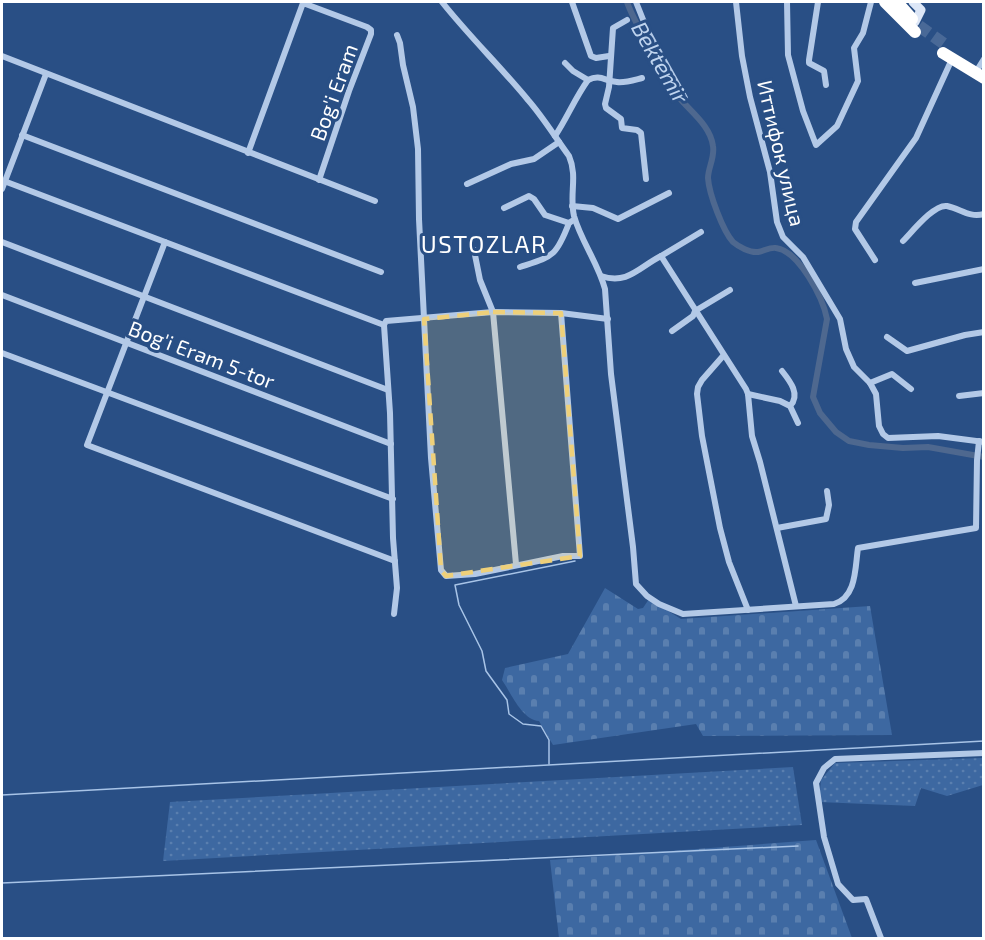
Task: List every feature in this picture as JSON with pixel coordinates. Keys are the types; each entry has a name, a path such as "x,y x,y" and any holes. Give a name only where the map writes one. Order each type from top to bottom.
{"highway":[{"path":"885,2 916,26"},
{"path":"897,2 916,26"},
{"path":"947,53 982,68"}],"street":[{"name":"Bog'i Eram","path":"248,153 301,2 367,27 371,30 319,180"},
{"path":"442,2 471,38 488,53 530,101 573,166 575,176 572,221 602,276 605,289 615,409 636,584 647,596 678,612 689,614 842,602 851,589 858,548 976,528 977,460 981,442"},
{"path":"572,2 591,56 596,58 609,56"},
{"path":"636,2 648,32 684,98"},
{"name":"Иттифок улица","path":"736,2 742,57 770,172 777,222 783,237 803,257 840,319 846,349 854,366 870,383 876,394 879,426 885,436 907,438 938,436 981,442"},
{"path":"787,2 788,56 803,111 816,146 837,126 858,81 854,48 863,33 871,2"},
{"path":"818,2 808,60 809,63 824,71 826,85"},
{"path":"913,2 923,6 916,26"},
{"path":"627,20 613,28 609,56 609,81 605,100 606,108 621,119 622,128 637,130 641,133 645,179"},
{"path":"397,35 413,107 418,149 419,219 431,458 441,570 446,576 510,567 563,556 580,556 561,313"},
{"path":"875,260 855,229 856,222 916,138 947,53"},
{"path":"2,56 375,201"},
{"path":"565,63 588,80"},
{"path":"2,189 46,74"},
{"path":"467,184 511,164 534,159 557,139 574,99 588,80 595,76 620,83 642,78"},
{"path":"22,135 381,272"},
{"path":"4,181 384,326"},
{"path":"572,206 593,208 618,219 669,193"},
{"path":"504,208 529,196 534,199 544,215 572,221"},
{"path":"903,241 936,208 946,206 972,216 984,214"},
{"path":"520,267 550,256 572,221"},
{"path":"602,276 611,279 625,279 644,264 701,232"},
{"path":"2,242 388,390"},
{"path":"165,242 87,445 395,561"},
{"path":"474,250 480,280 493,312 516,564"},
{"path":"661,256 748,394 752,436 796,606"},
{"path":"915,283 984,269"},
{"path":"672,331 693,316 695,311 730,290"},
{"name":"Bog'i Eram 5-tor","path":"2,295 391,444"},
{"path":"394,614 397,588 384,326 386,321 493,312 561,313 608,319"},
{"path":"887,337 907,351 964,335 984,332"},
{"path":"2,353 393,499"},
{"path":"723,356 702,380 697,394 702,436 720,528 729,562 748,610"},
{"path":"782,371 790,381 796,395 795,401 790,406"},
{"path":"870,383 892,374 911,389"},
{"path":"959,396 984,393"},
{"path":"748,394 780,401 790,406 798,423"},
{"path":"777,528 826,519 829,505 827,491"},
{"path":"881,939 866,899 853,900 838,884 824,837 816,783 824,768 835,759 984,753"}],"highlighted area":[{"path":"493,312 561,313 580,556 446,576 441,570 424,319"}],"green space":[{"path":"605,588 638,609 643,608 649,599 681,619 870,606 892,735 703,736 696,724 553,745 539,721 527,716 513,698 502,680 505,668 568,654"},
{"path":"983,758 983,785 947,796 921,788 915,806 819,802 821,780 835,763"},
{"path":"793,767 802,825 163,861 170,802"},
{"path":"816,840 852,938 559,938 550,860"}],"waterway":[{"name":"Bektemir","path":"627,2 668,82 679,98 703,123 711,138 713,150 708,174 709,185 717,212 729,237 738,246 752,252 774,248 785,251 801,266 821,299 827,319 813,397 820,413 836,432 849,441 903,448 928,447 984,457"},
{"path":"549,764 549,740 541,726 523,724 509,714 507,700 486,671 482,651 459,605 455,585 575,561"},
{"path":"2,795 984,741"},
{"path":"2,883 798,846"}],"tunnel":[{"path":"919,26 947,46"}],"district":[{"name":"USTOZLAR","path":"484,243"}]}
